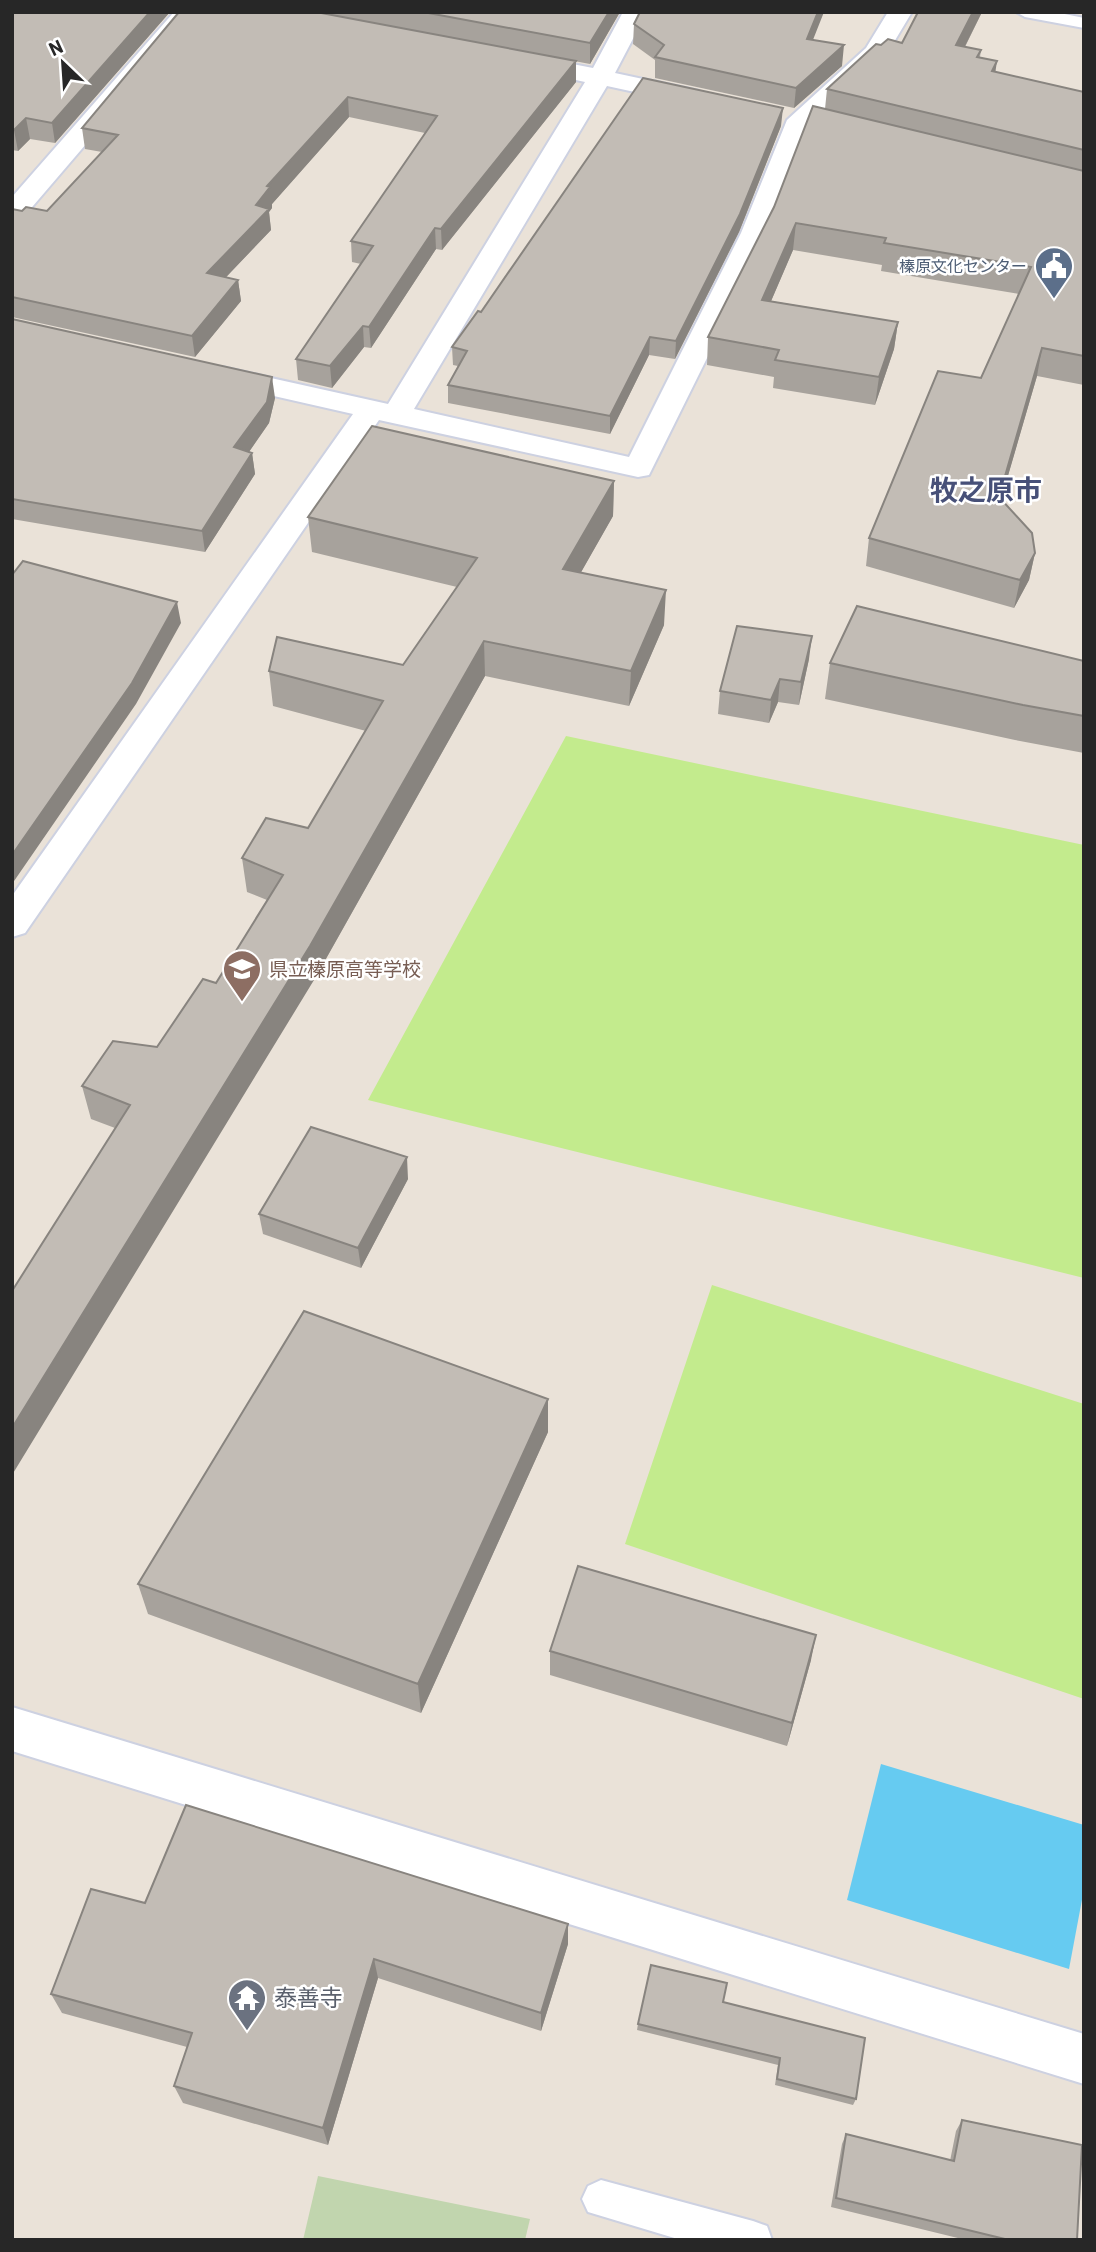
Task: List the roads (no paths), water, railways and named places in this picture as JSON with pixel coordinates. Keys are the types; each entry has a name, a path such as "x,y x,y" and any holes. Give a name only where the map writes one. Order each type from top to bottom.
{"street":[{"path":"12,214 187,12"},
{"path":"12,924 384,412 601,76 635,12"},
{"path":"198,370 638,468 755,233 800,120 876,51 900,12"},
{"path":"506,58 720,103"},
{"path":"12,1729 1084,2059"}],"lane":[{"path":"1025,12 1084,23"},
{"path":"601,2199 753,2240"}],"water":[{"path":"881,1764 1084,1825 1084,1889 1069,1969 847,1900"}],"place":[{"name":"榛原文化センター","path":"1054,300"},
{"name":"県立榛原高等学校","path":"242,1003"},
{"name":"泰善寺","path":"247,2032"}],"district":[{"name":"牧之原市","path":"986,490"}]}
